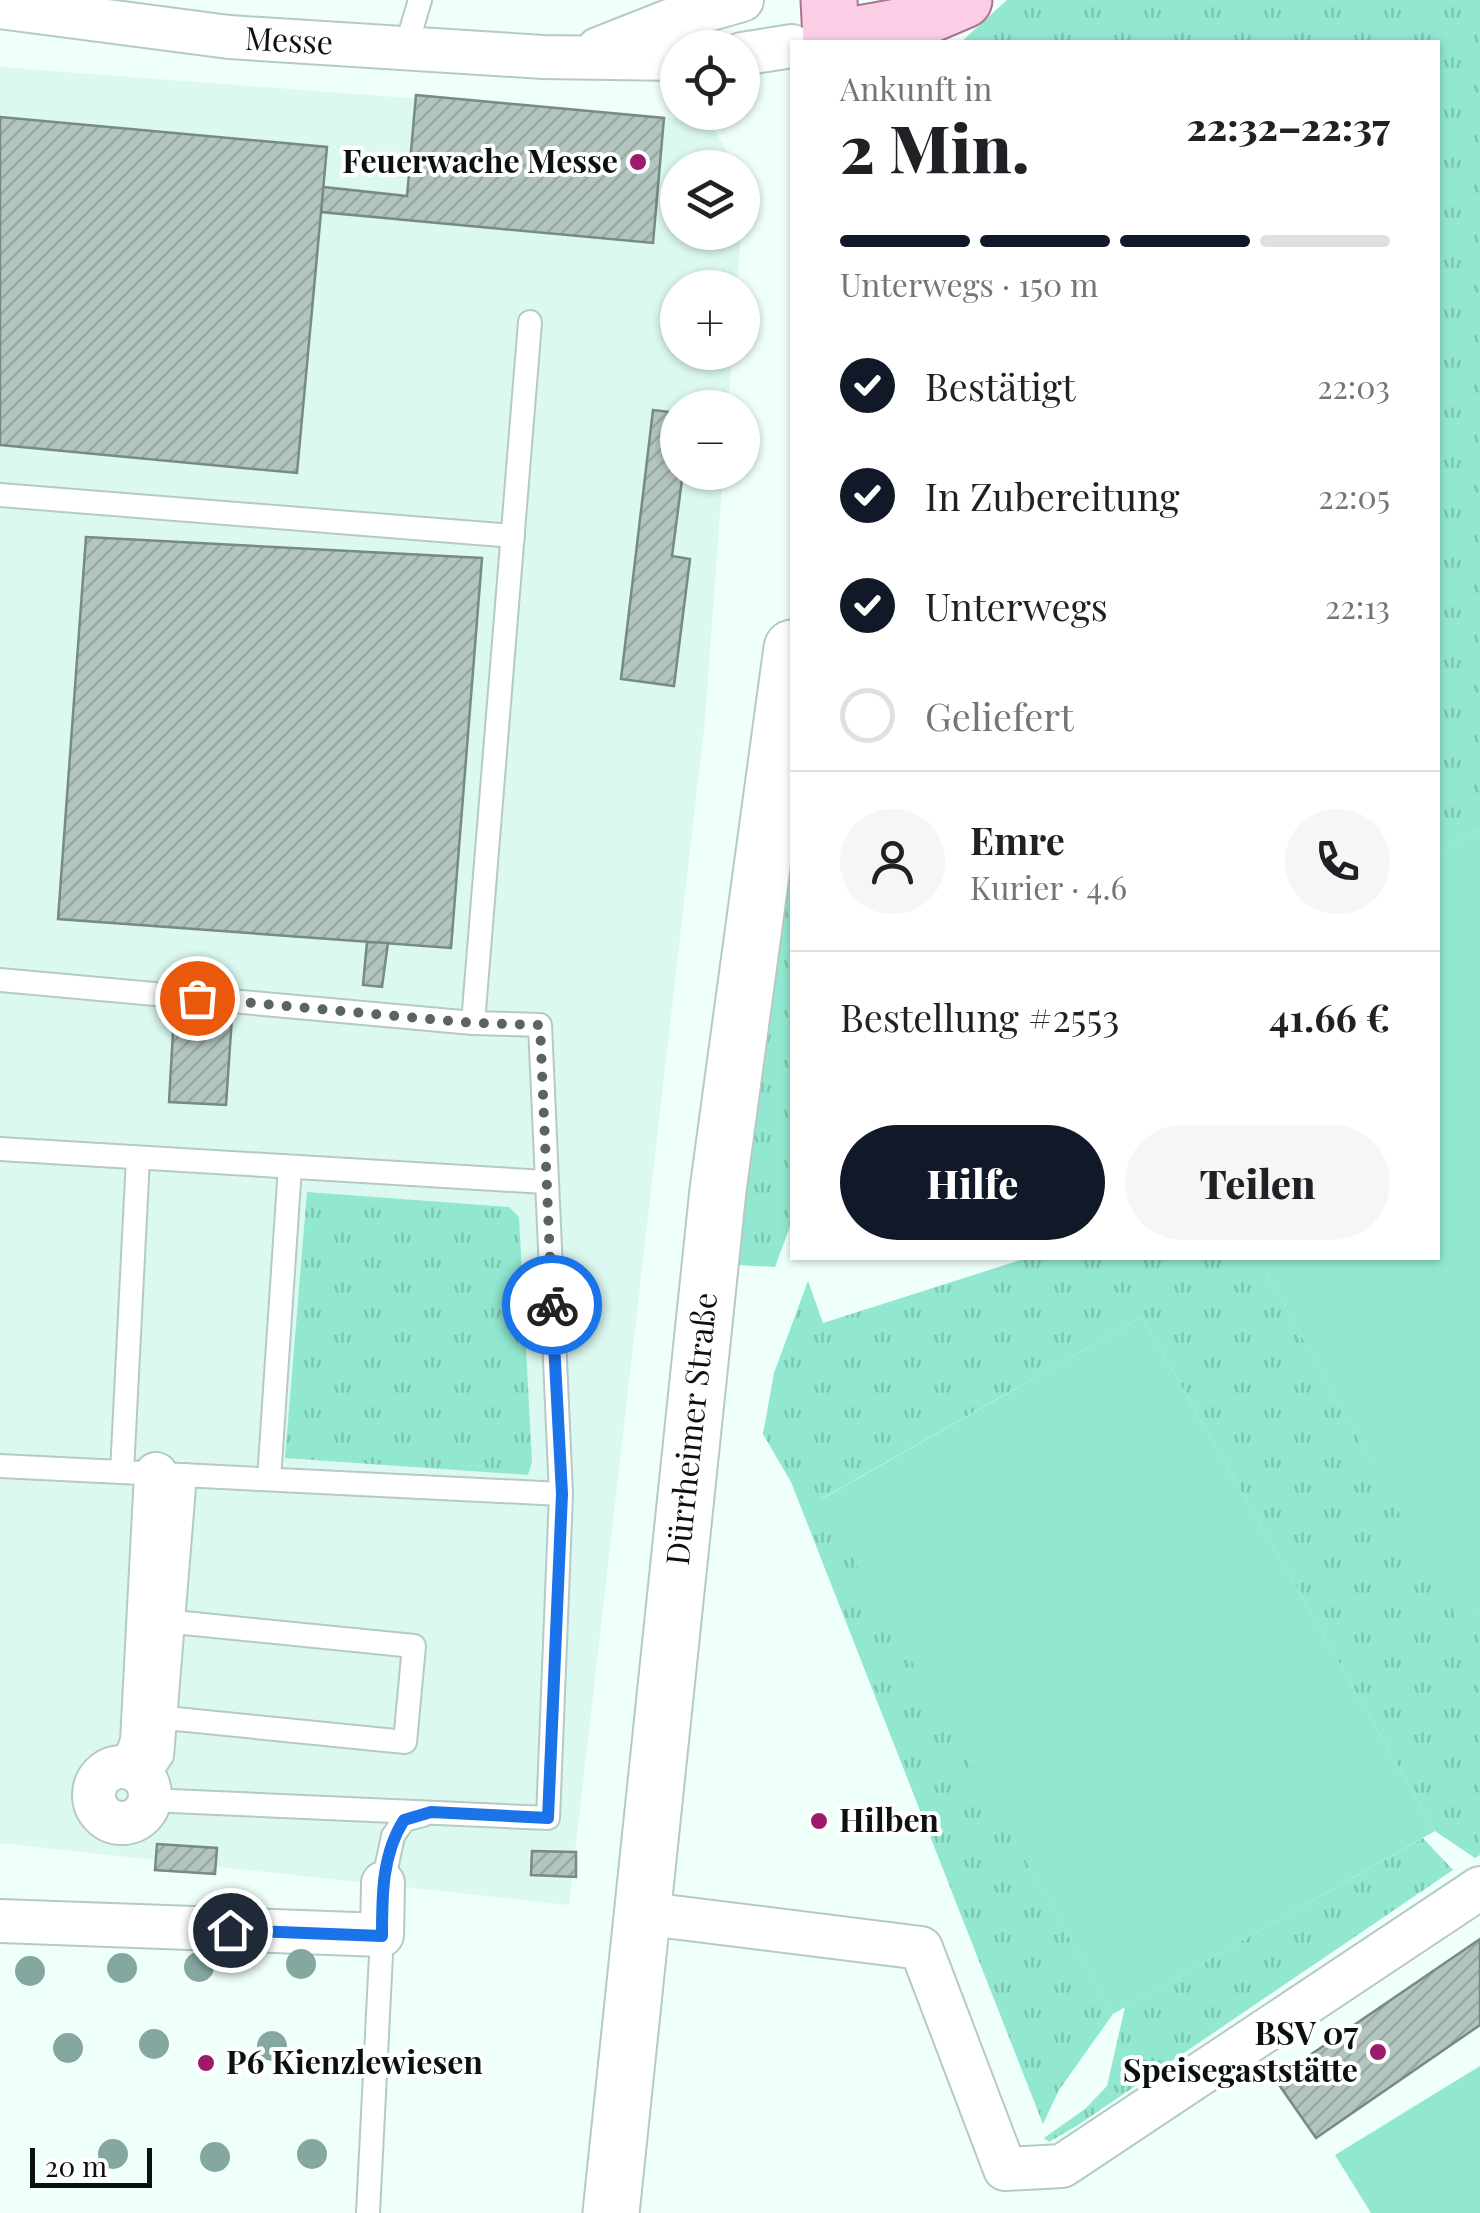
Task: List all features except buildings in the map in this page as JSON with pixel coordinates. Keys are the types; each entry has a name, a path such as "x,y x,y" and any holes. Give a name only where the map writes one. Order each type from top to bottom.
{"main road":[{"path":"819,34 903,26 965,0"},
{"path":"939,40 965,0"},
{"name":"Dürrheimer Straße","path":"611,2213 718,1190 790,663"}],"street":[{"name":"Messe","path":"579,56 669,21 742,0"},
{"name":"Messe","path":"0,7 230,37 543,58 660,58"},
{"path":"760,49 790,42"},
{"path":"147,1776 142,1742 154,1474"},
{"path":"0,1921 382,1936 383,1883"},
{"path":"640,1914 921,1948 1005,2169 1062,2166 1480,1888"}],"lane":[{"path":"406,47 420,0"},
{"path":"473,1023 530,322"},
{"path":"0,494 513,536"},
{"path":"0,980 473,1023 540,1025 562,1494 548,1818 372,1810 147,1776 166,1718 174,1622 154,1474 138,1158"},
{"path":"0,1149 546,1182"},
{"path":"268,1480 290,1167"},
{"path":"0,1466 562,1494"},
{"path":"166,1718 405,1742 414,1646 174,1622"},
{"path":"372,1810 383,1883"},
{"path":"383,1883 393,1836 404,1820 431,1812"},
{"path":"368,2213 382,1936"}],"shaded area":[{"path":"0,67 660,117 660,130 715,130 726,150 660,150 660,250 740,250 738,270 660,270 660,370 731,370 729,390 660,390 660,490 722,490 705,720 569,1905 0,1843"}],"green space":[{"path":"1007,0 1480,0 1480,829 1440,851 1440,40 963,40"},
{"path":"1480,829 1480,1613 1461,1624 1259,1260 1440,1260 1440,851"},
{"path":"790,852 790,1226 775,1267 737,1265 741,1210"},
{"path":"307,1192 509,1207 519,1217 532,1462 528,1475 285,1458"},
{"path":"1021,1260 1259,1260 1461,1623 1480,1613 1480,1855 1475,1858 1435,1831 1142,1317 821,1499 1113,2014 1059,2090 1043,2124 791,1482 763,1434 774,1373 808,1281 823,1323"},
{"path":"1142,1317 1435,1831 1113,2014 820,1500"},
{"path":"1423,1838 1453,1870 1078,2125 1049,2142 1044,2138 1085,2109 1107,2086 1125,2007"},
{"path":"1480,2066 1480,2213 1371,2213 1335,2155"}],"way so far":[{"path":"197,998 473,1023 540,1025 552,1305"}],"place":[{"name":"Feuerwache Messe","path":"638,162"},
{"name":"Hilben","path":"819,1821"},
{"name":"BSV 07 Speisegaststätte","path":"1378,2052"},
{"name":"P6 Kienzlewiesen","path":"206,2063"}],"route":[{"path":"230,1930 382,1936 383,1883 393,1836 404,1820 431,1812 548,1818 562,1494 552,1305"}]}
